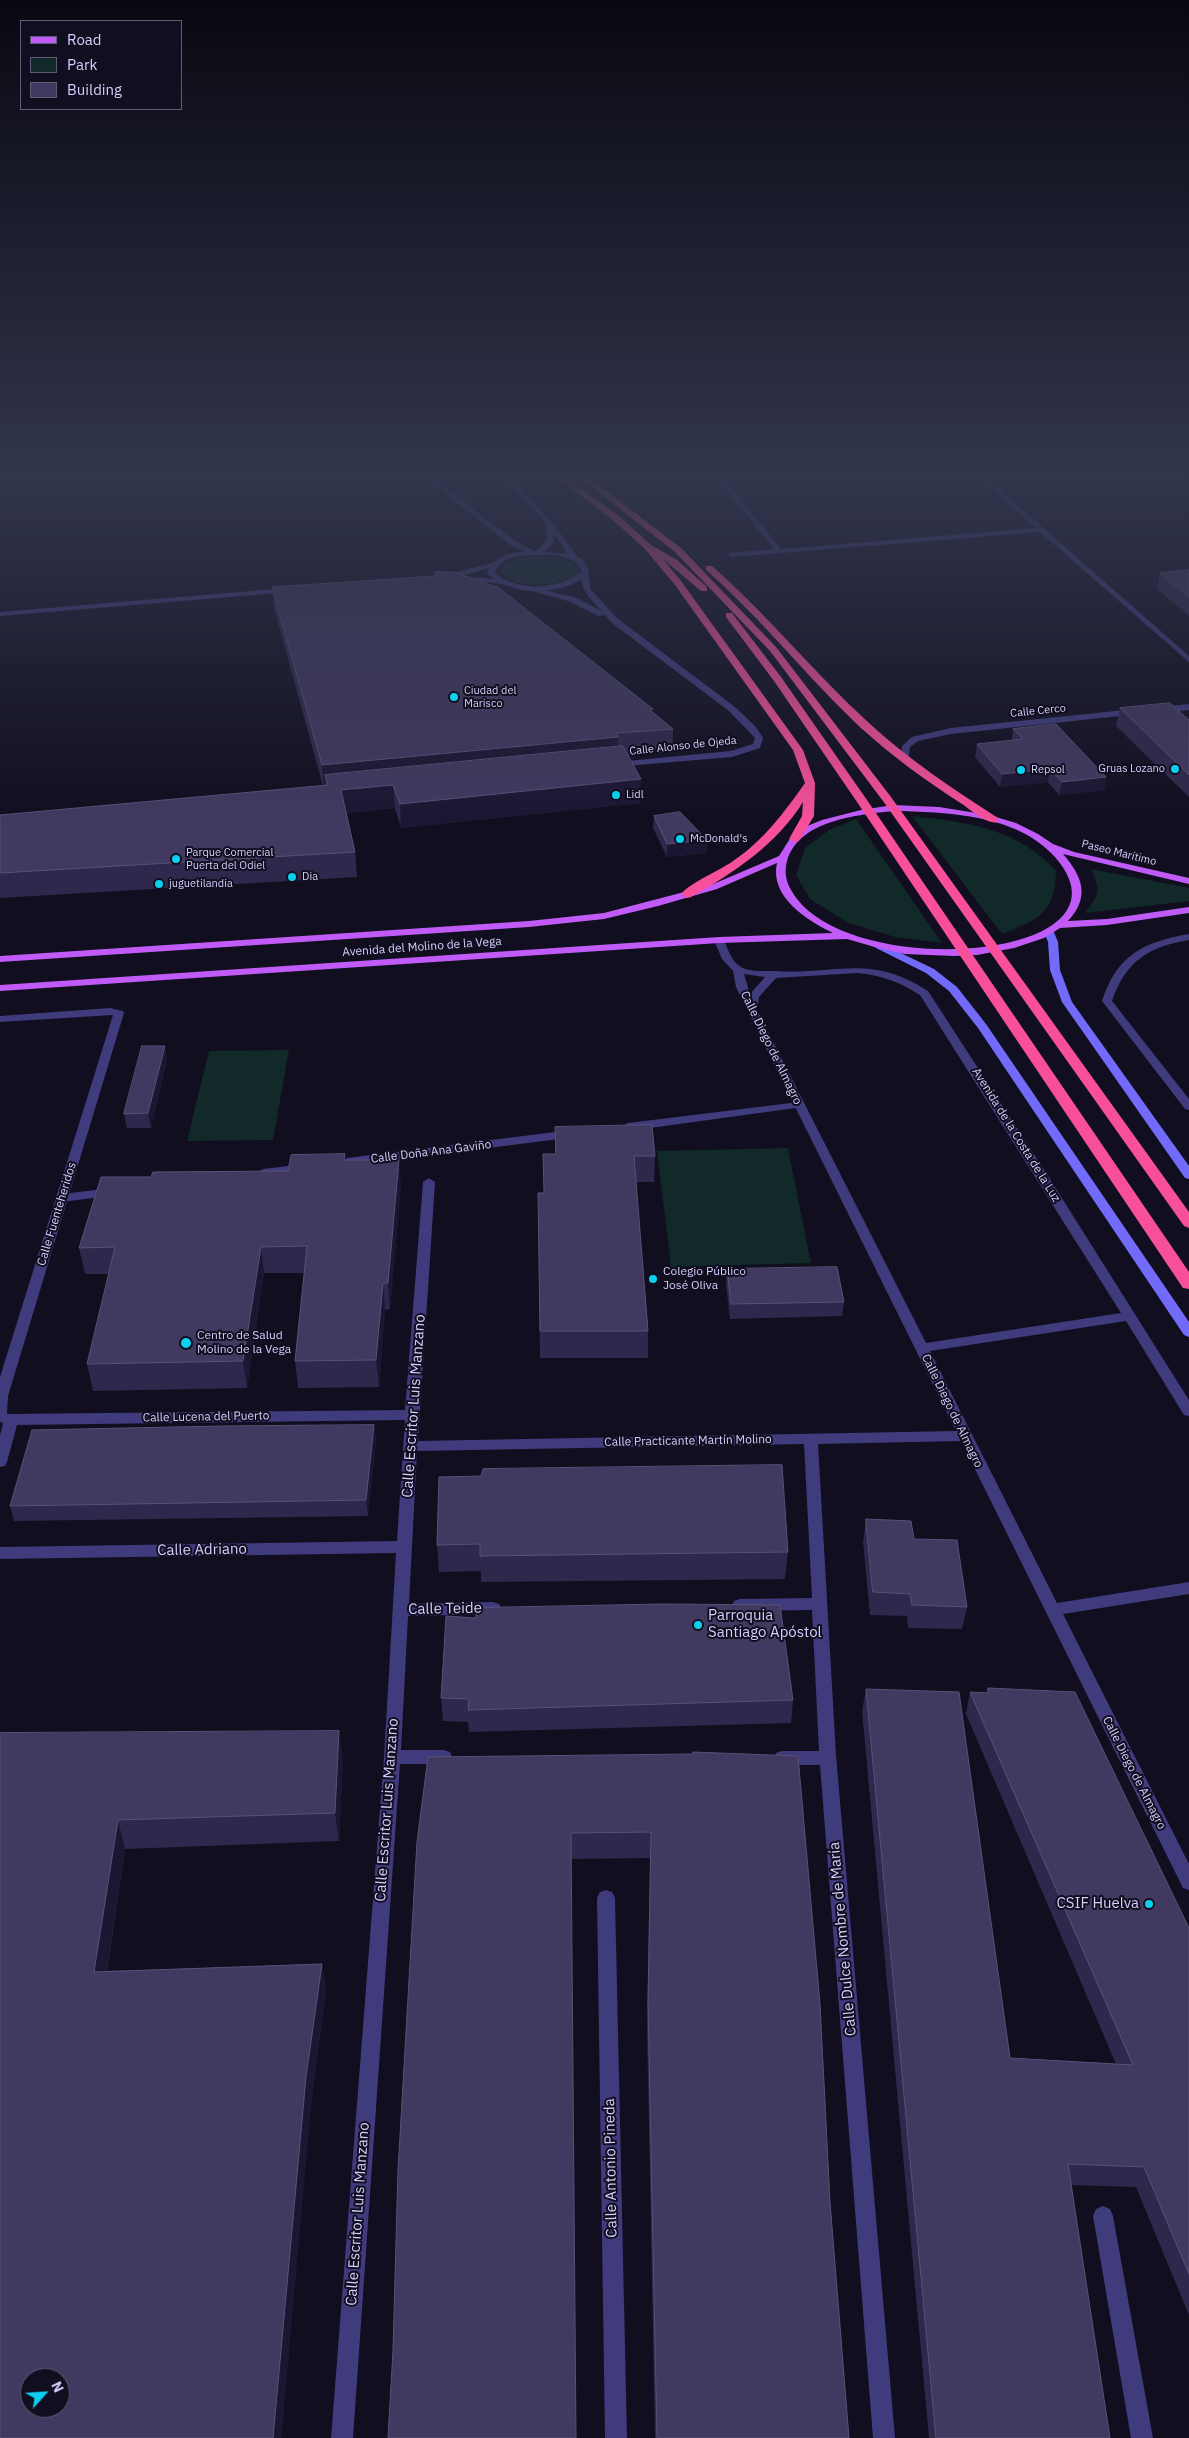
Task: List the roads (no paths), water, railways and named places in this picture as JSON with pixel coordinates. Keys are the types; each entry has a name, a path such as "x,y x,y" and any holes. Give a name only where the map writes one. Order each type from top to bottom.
{"highway":[{"path":"686,594 798,750 810,783 808,816 795,839"},
{"path":"707,594 736,622 958,940 1189,1284"},
{"path":"720,594 773,649 858,759 1189,1223"},
{"path":"740,594 842,703 905,761 946,790 994,820"},
{"path":"687,894 722,875 761,846 782,824 810,783"}],"main road":[{"path":"1189,910 1054,928 1013,946 982,952 950,954 915,952 880,946 846,936 813,919 790,899 780,878 781,858 795,839 827,820 866,811 893,808 930,808 994,820 1022,830 1045,843 1063,858 1074,875 1077,892 1072,909 1054,928 1055,970 1066,1002 1189,1175"},
{"name":"Paseo Marítimo","path":"1045,843 1071,854 1189,881"},
{"name":"Avenida del Molino de la Vega","path":"0,959 529,924 604,916 714,886 781,858"},
{"name":"Avenida del Molino de la Vega","path":"0,988 719,940 846,936"},
{"path":"880,946 930,971 954,989 982,1026 1189,1332"}],"street":[{"path":"0,614 249,594"},
{"name":"Calle Alonso de Ojeda","path":"550,594 571,599 615,621 732,710 753,729 759,738 757,746 732,754 608,766"},
{"name":"Calle Alonso de Ojeda","path":"590,594 615,621"},
{"path":"1114,594 1189,660"},
{"name":"Calle Cerco","path":"905,761 906,746 915,739 951,731 1189,707"},
{"path":"1189,937 1177,939 1133,958 1113,982 1107,1001 1189,1107"},
{"name":"Calle Diego de Almagro","path":"719,940 727,959 738,970 741,987 752,1010 1050,1610 1189,1882"},
{"name":"Avenida de la Costa de la Luz","path":"738,970 774,974 843,969 863,970 887,974 910,984 924,993 1042,1176 1189,1411"},
{"path":"752,1010 754,996 774,974"},
{"name":"Calle Fuenteheridos","path":"0,1019 110,1011 119,1013 1,1396 4,1418 0,1462"},
{"path":"611,1129 799,1105"},
{"name":"Calle Doña Ana Gaviño","path":"335,1164 581,1133"},
{"path":"248,1175 316,1166"},
{"name":"Calle Escritor Luis Manzano","path":"342,2438 392,1757 412,1414 429,1182"},
{"path":"62,1198 122,1191"},
{"path":"921,1348 1129,1316"},
{"name":"Calle Lucena del Puerto","path":"4,1418 412,1414"},
{"name":"Calle Practicante Martín Molino","path":"410,1446 965,1436"},
{"name":"Calle Dulce Nombre de María","path":"811,1439 829,1758 884,2438"},
{"name":"Calle Adriano","path":"0,1553 404,1547"},
{"path":"1050,1610 1189,1588"},
{"path":"723,1605 820,1604"},
{"name":"Calle Teide","path":"400,1610 504,1608"},
{"path":"392,1757 458,1757"},
{"path":"769,1758 829,1758"},
{"name":"Calle Antonio Pineda","path":"606,1898 616,2438"},
{"path":"1103,2216 1142,2438"}],"place":[{"name":"Ciudad del Marisco","path":"454,697"},
{"name":"Gruas Lozano","path":"1175,769"},
{"name":"Repsol","path":"1021,770"},
{"name":"Lidl","path":"616,795"},
{"name":"McDonald's","path":"680,839"},
{"name":"Parque Comercial Puerta del Odiel","path":"176,859"},
{"name":"Dia","path":"292,877"},
{"name":"juguetilandia","path":"159,884"},
{"name":"Colegio Público José Oliva","path":"653,1279"},
{"name":"Centro de Salud Molino de la Vega","path":"186,1343"},
{"name":"Parroquia Santiago Apóstol","path":"698,1625"},
{"name":"CSIF Huelva","path":"1149,1904"}]}
